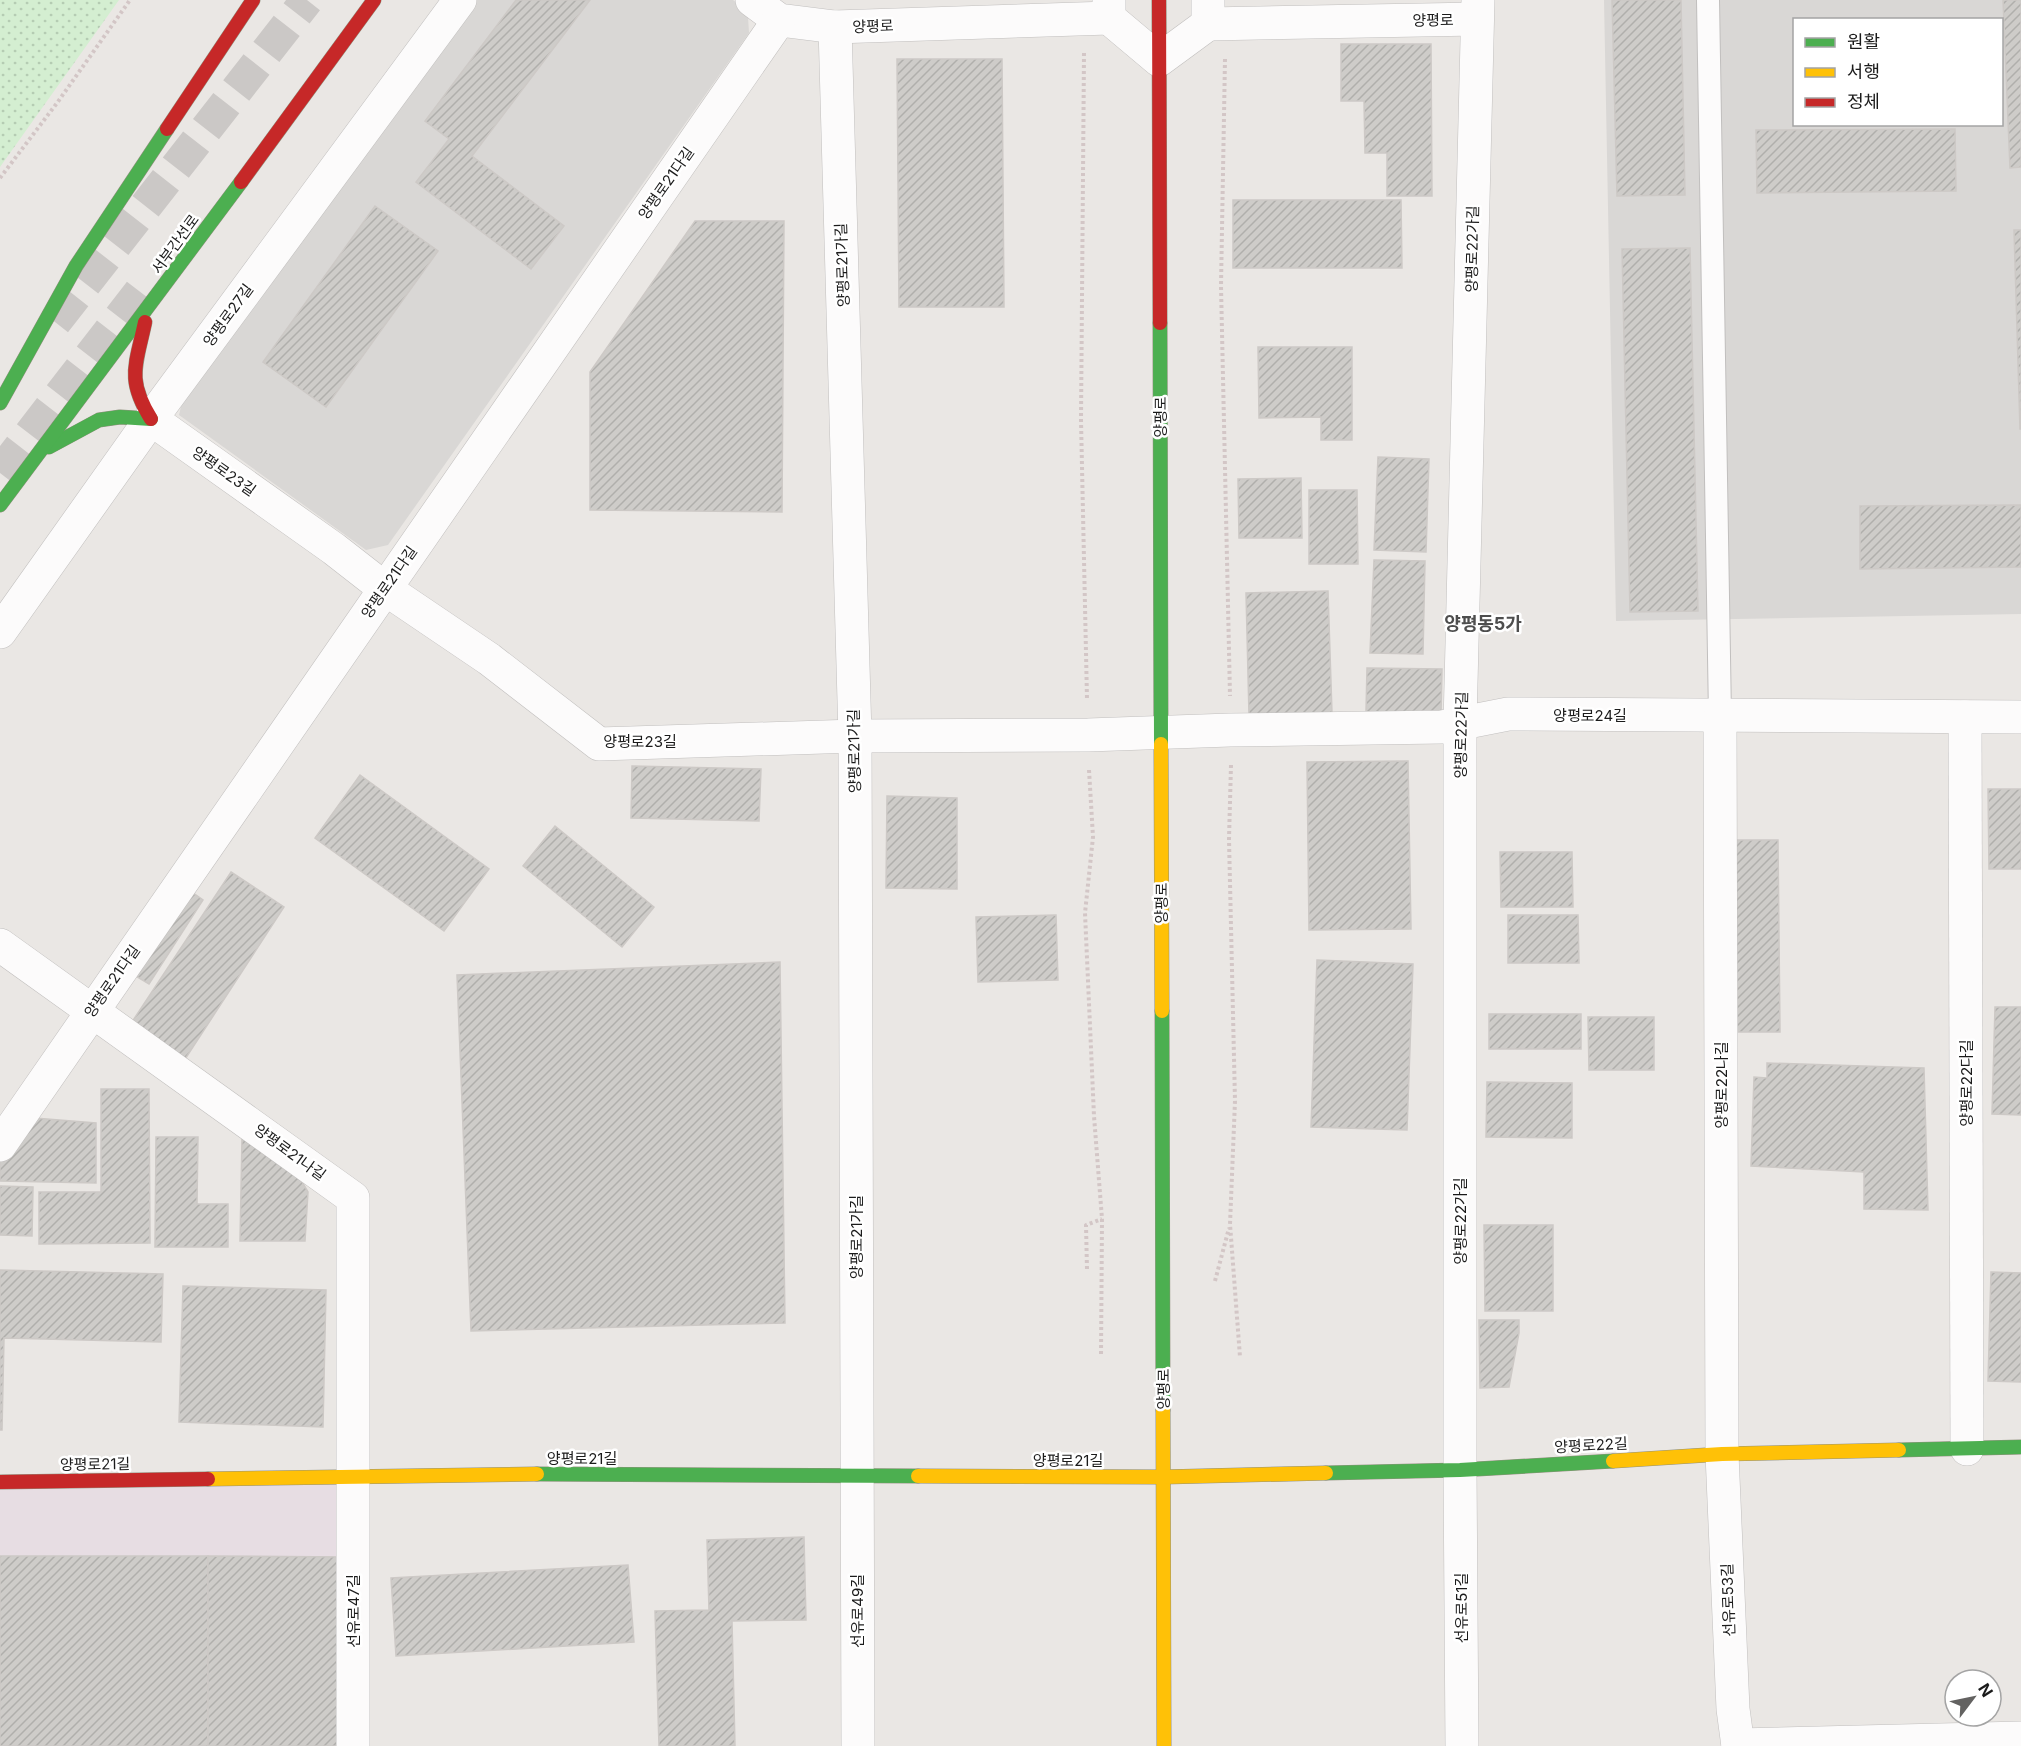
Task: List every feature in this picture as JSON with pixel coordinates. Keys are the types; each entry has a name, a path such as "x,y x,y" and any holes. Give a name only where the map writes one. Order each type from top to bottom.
{"main road":[{"path":"0,403 76,266 253,0"},
{"name":"서부간선로","path":"0,506 374,0"},
{"name":"양평로","path":"1159,0 1164,1746"},
{"path":"148,308 133,375 137,394 151,419"},
{"path":"37,454 99,420 120,417 151,419"},
{"name":"양평로22길","path":"1163,1477 1460,1470 1722,1454 2021,1447"},
{"name":"양평로21길","path":"0,1482 567,1474 1163,1477"}],"street":[{"name":"양평로27길","path":"0,632 151,419 460,0"},
{"name":"양평로","path":"752,0 779,20 836,27 1109,9 1159,60 1208,12 1478,9"},
{"name":"양평로22가길","path":"1460,1470 1460,724 1478,9"},
{"name":"양평로21다길","path":"0,1145 779,20"},
{"name":"양평로21가길","path":"836,27 855,736 857,1476"},
{"name":"양평로23길","path":"151,419 334,549 384,588 489,659 599,744 855,736 1161,734"},
{"name":"양평로24길","path":"1161,734 1230,730 1430,727 1460,724 1508,714 2021,717"},
{"name":"양평로22나길","path":"1720,716 1722,1454"},
{"name":"양평로22다길","path":"1965,717 1967,1449"},
{"name":"양평로21나길","path":"0,945 353,1197 353,1477"},
{"name":"선유로53길","path":"1722,1454 1733,1709 1738,1746 2021,1738"},
{"name":"선유로51길","path":"1460,1470 1462,1746"},
{"name":"선유로49길","path":"857,1476 858,1746"},
{"name":"선유로47길","path":"353,1477 353,1746"}],"lane":[{"path":"1708,0 1720,716"}],"path":[{"path":"0,178 130,0"},
{"path":"1084,47 1081,420 1087,702"},
{"path":"1225,52 1221,286 1231,707"},
{"path":"1231,763 1229,838 1235,1101 1230,1224 1240,1357"},
{"path":"1089,766 1093,837 1085,913 1094,1116 1102,1219 1101,1356"},
{"path":"1087,1269 1086,1225 1102,1219"},
{"path":"1215,1281 1230,1224"}],"shaded area":[{"path":"474,0 733,0 740,5 748,17 749,33 388,545 366,550 179,415 185,390"},
{"path":"1604,0 2021,0 2021,614 1616,621"},
{"path":"353,1477 353,1746 0,1746 0,1482"}],"green space":[{"path":"0,0 119,0 0,167"}],"building":[{"path":"516,0 590,0 472,156 564,226 531,269 416,182 449,139 425,121"},
{"path":"1612,0 1681,0 1685,195 1617,196"},
{"path":"2003,0 2021,0 2021,167 2010,168"},
{"path":"1341,44 1431,44 1432,196 1387,196 1387,153 1365,153 1364,101 1341,101"},
{"path":"897,59 1002,59 1004,307 899,307"},
{"path":"1955,129 1956,191 1757,193 1756,130"},
{"path":"1233,200 1401,200 1402,268 1233,268"},
{"path":"375,206 438,251 326,407 263,362"},
{"path":"695,221 784,221 782,512 590,510 590,372"},
{"path":"2014,230 2021,230 2021,429 2020,429"},
{"path":"1690,248 1698,611 1630,612 1622,249"},
{"path":"1258,347 1352,347 1352,440 1321,440 1321,417 1259,418"},
{"path":"1378,457 1429,459 1426,552 1374,550"},
{"path":"1301,478 1302,538 1239,538 1238,479"},
{"path":"1309,490 1357,490 1358,564 1309,564"},
{"path":"2021,505 2021,567 1860,569 1860,506"},
{"path":"1374,560 1425,561 1423,654 1370,653"},
{"path":"1328,591 1332,713 1249,715 1246,593"},
{"path":"1367,668 1442,669 1441,714 1366,712"},
{"path":"1408,761 1411,929 1309,930 1307,762"},
{"path":"632,766 761,769 759,821 631,818"},
{"path":"360,775 489,869 444,931 315,838"},
{"path":"1988,789 2021,789 2021,869 1989,869"},
{"path":"887,796 957,798 957,889 886,888"},
{"path":"555,826 654,907 622,947 523,866"},
{"path":"1727,840 1778,840 1780,1032 1728,1032"},
{"path":"1500,852 1572,852 1573,907 1501,907"},
{"path":"231,872 284,907 180,1067 126,1031"},
{"path":"189,890 203,900 149,984 134,975"},
{"path":"1056,915 1058,980 978,982 976,917"},
{"path":"1508,915 1578,915 1579,963 1508,963"},
{"path":"1317,960 1413,964 1407,1130 1311,1127"},
{"path":"780,962 785,1323 471,1331 457,975"},
{"path":"1995,1007 2021,1007 2021,1115 1992,1114"},
{"path":"1489,1014 1581,1014 1581,1049 1489,1049"},
{"path":"1588,1017 1654,1017 1654,1070 1589,1070"},
{"path":"1767,1063 1924,1068 1928,1210 1864,1209 1864,1172 1751,1166 1754,1077 1767,1078"},
{"path":"1487,1082 1572,1083 1572,1138 1486,1137"},
{"path":"101,1089 149,1089 150,1243 39,1244 39,1192 101,1192"},
{"path":"22,1117 96,1123 96,1183 0,1181 0,1150"},
{"path":"156,1137 198,1137 197,1204 228,1204 228,1247 155,1247"},
{"path":"242,1138 293,1166 308,1192 305,1241 240,1241"},
{"path":"0,1186 33,1187 32,1236 0,1235"},
{"path":"1484,1225 1553,1225 1553,1311 1485,1311"},
{"path":"0,1270 163,1274 161,1342 4,1338 2,1430 0,1430"},
{"path":"1991,1272 2021,1273 2021,1382 1988,1381"},
{"path":"183,1286 326,1290 323,1427 179,1422"},
{"path":"1479,1320 1519,1320 1519,1333 1509,1387 1480,1388"},
{"path":"804,1537 806,1620 732,1621 735,1746 659,1746 655,1611 709,1610 707,1540"},
{"path":"0,1556 208,1556 208,1746 0,1746"},
{"path":"208,1556 345,1557 345,1746 208,1746"},
{"path":"628,1565 634,1642 396,1656 391,1578"}],"tunnel":[{"path":"55,322 307,0"},
{"path":"0,473 146,284"}],"traffic: fast":[{"path":"0,403 76,266 167,129"},
{"path":"0,505 241,182"},
{"path":"1160,323 1161,744"},
{"path":"49,447 99,420 120,417 151,419"},
{"path":"1162,1011 1163,1410"},
{"path":"1899,1450 2021,1447"},
{"path":"1326,1473 1460,1470 1613,1461"},
{"path":"537,1474 918,1476"}],"traffic: slow":[{"path":"1161,744 1162,1011"},
{"path":"1163,1410 1164,1746"},
{"path":"1613,1461 1722,1454 1899,1450"},
{"path":"918,1476 1163,1477 1326,1473"},
{"path":"208,1479 537,1474"}],"traffic: jam":[{"path":"167,129 253,0"},
{"path":"241,182 374,0"},
{"path":"1159,0 1160,323"},
{"path":"145,322 135,372 138,393 151,419"},
{"path":"0,1482 208,1479"}],"district":[{"name":"양평동5가","path":"1483,623"}]}
